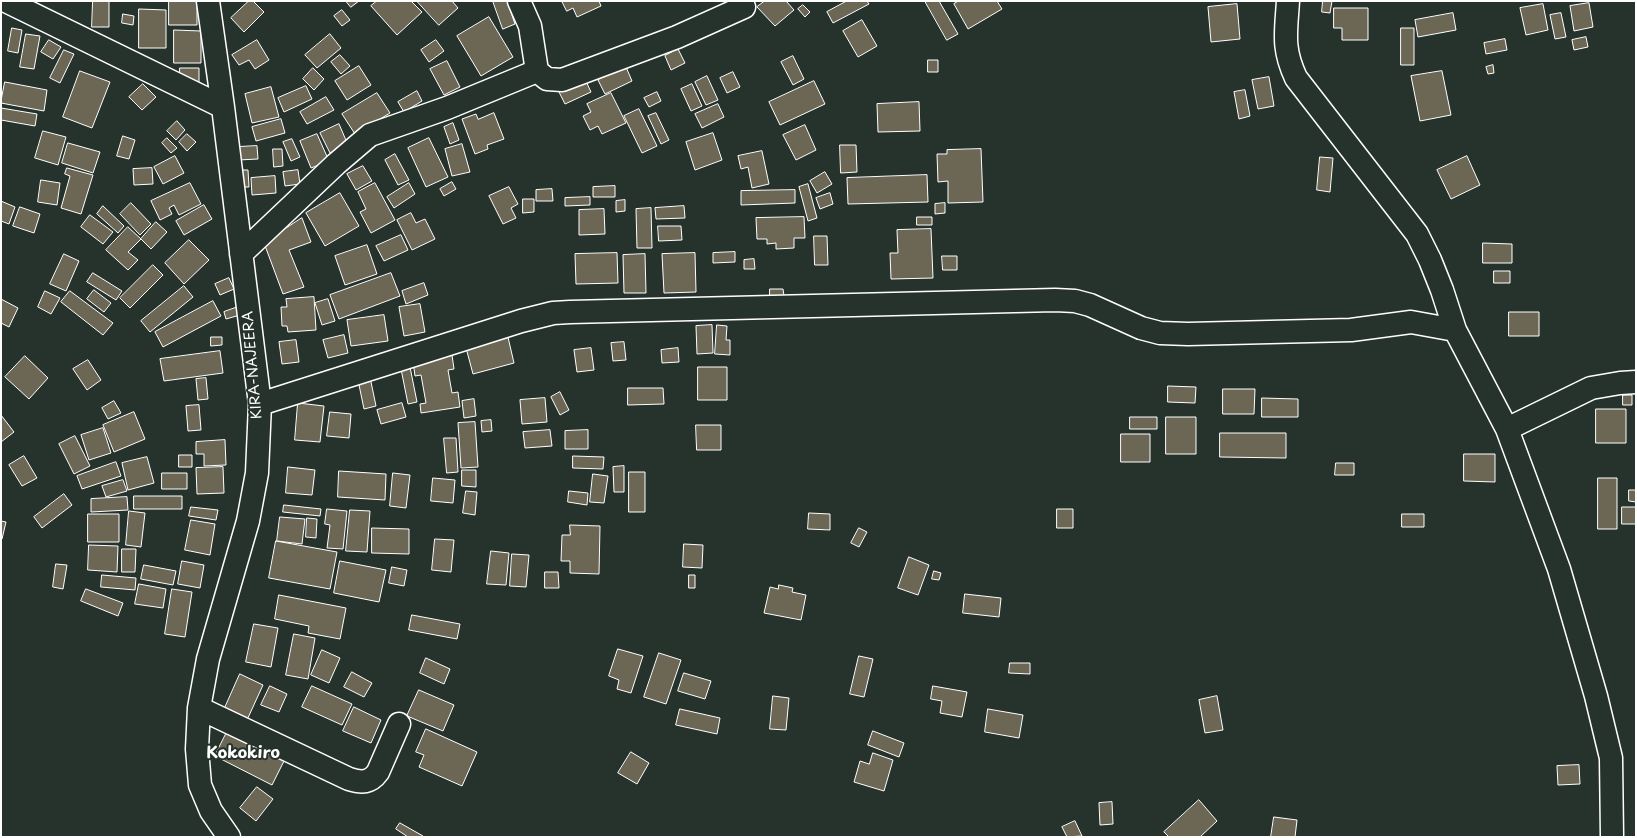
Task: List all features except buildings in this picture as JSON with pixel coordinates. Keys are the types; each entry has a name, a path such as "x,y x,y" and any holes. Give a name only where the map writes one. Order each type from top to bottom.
{"street":[{"path":"6,1 223,107"},
{"name":"KIRA-NAJEERA","path":"208,1 242,254 260,404 257,473 248,521 208,659 199,708 197,749 200,785 211,811 229,837"},
{"path":"519,1 530,26 537,71 546,79 562,80 677,37 744,7"},
{"path":"1288,1 1285,44 1288,62 1296,78 1417,234 1440,284 1455,330 1507,429 1559,569 1596,696 1611,758 1612,837"},
{"path":"242,254 336,164 370,135 447,108 537,71"},
{"path":"260,404 520,321 553,313 1055,300 1075,301 1090,305 1114,314 1141,328 1160,333 1351,330 1411,322 1455,330"},
{"path":"1507,429 1591,388 1636,382"},
{"path":"199,708 349,779 359,782 367,782 373,779 378,772 399,724"}],"district":[{"name":"Kokokiro","path":"243,754"}]}
